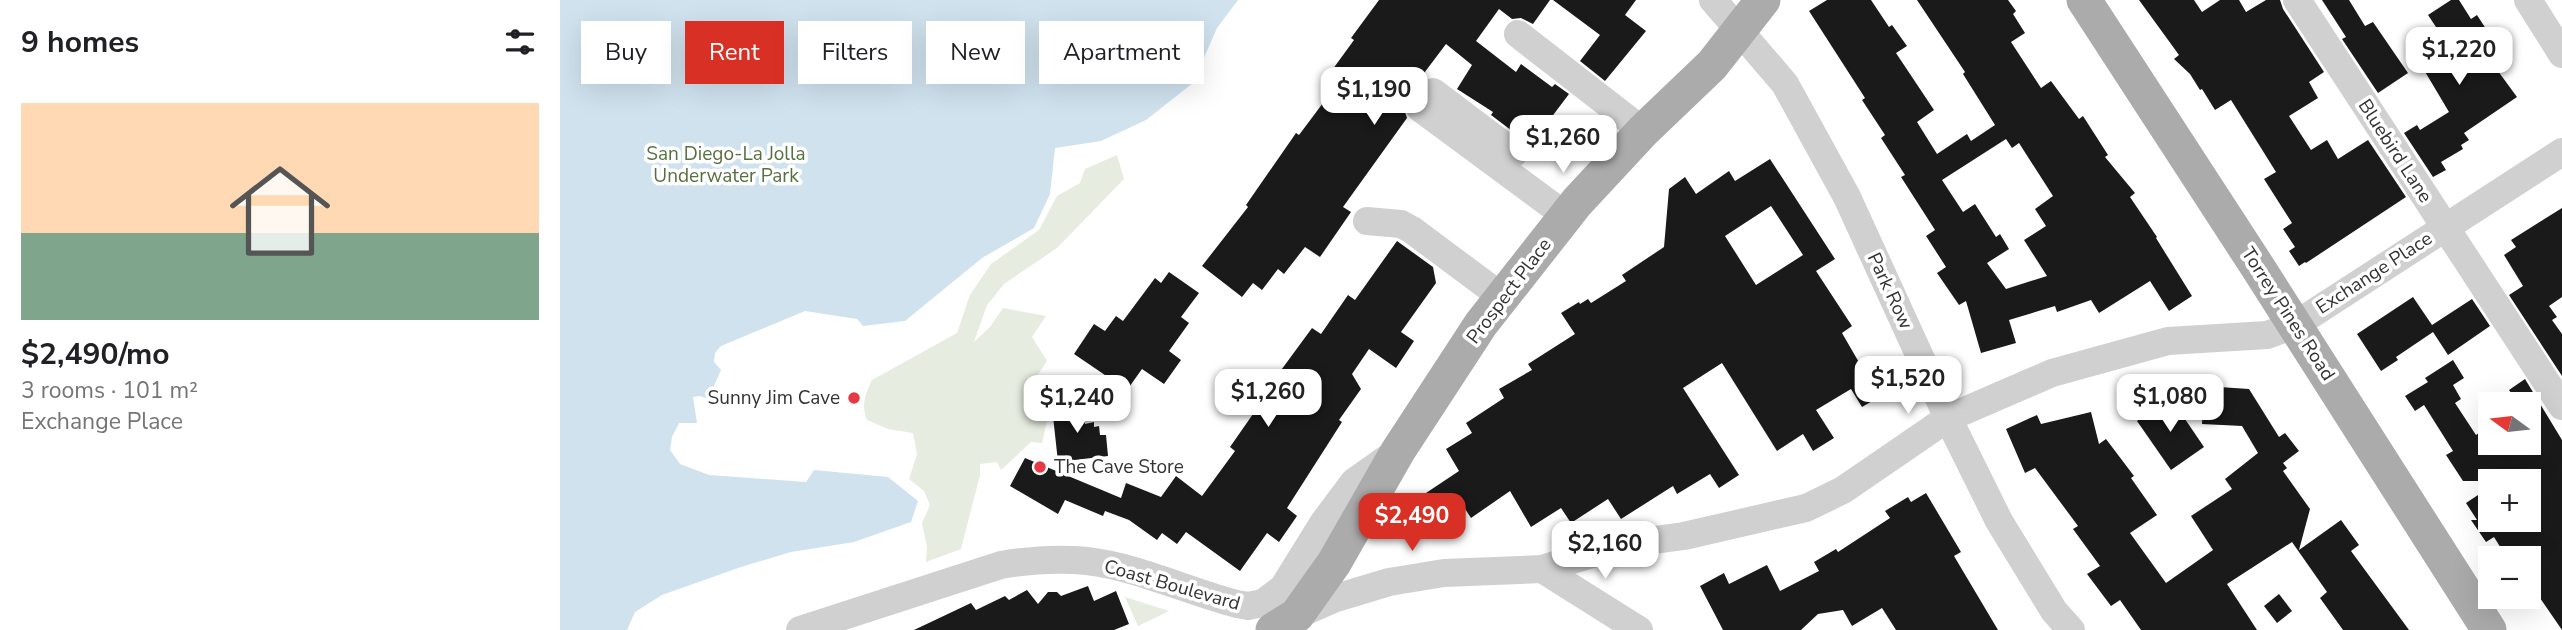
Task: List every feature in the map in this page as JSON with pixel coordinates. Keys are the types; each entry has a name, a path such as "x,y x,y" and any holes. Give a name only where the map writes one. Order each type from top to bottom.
{"main road":[{"name":"Prospect Place","path":"1288,625 1334,563 1398,451 1481,324 1572,209 1643,131 1712,65 1763,0"},
{"name":"Torrey Pines Road","path":"2084,0 2489,630"}],"street":[{"name":"Park Row","path":"1713,0 1785,84 1847,197 1948,418 1999,521 2054,611 2071,630"},
{"name":"Bluebird Lane","path":"2297,0 2562,406"},
{"path":"2528,0 2562,54"},
{"path":"1518,34 1643,131"},
{"path":"1427,100 1572,209"},
{"name":"Exchange Place","path":"1288,625 1336,598 1406,578 1444,573 1542,569 1625,544 1684,536 1807,508 1843,490 1948,418 2052,373 2168,341 2267,335 2295,325 2562,152"},
{"path":"1367,221 1401,224 1412,230 1502,297"},
{"name":"Coast Boulevard","path":"800,630 1002,565 1033,560 1088,561 1141,574 1237,604 1263,604 1283,588 1324,522 1354,482 1398,451"},
{"path":"1542,569 1639,630"}],"shaded area":[{"path":"1117,155 1124,179 1057,248 1004,284 987,305 974,342 990,327 1003,308 1046,316 1032,337 1047,361 1027,391 1049,411 1042,443 1031,442 1001,470 997,462 980,464 980,475 961,549 926,562 927,547 922,523 930,505 924,491 909,479 917,454 913,433 888,429 867,420 864,410 867,390 872,380 957,333 970,295 991,264 1039,230 1057,196 1080,183 1085,169"},
{"path":"1125,597 1169,611 1138,626"}],"water":[{"name":"San Diego-La Jolla Underwater Park","path":"560,0 1238,0 1217,28 1204,58 1204,21 1039,21 1039,84 1192,84 1146,120 1101,141 1055,148 1050,194 1034,228 982,258 905,321 863,326 857,319 805,311 721,346 715,353 714,362 721,370 714,386 714,401 700,396 693,397 697,423 679,423 672,437 670,450 680,464 709,475 806,482 814,470 888,477 918,501 911,522 854,542 791,552 662,595 635,612 627,630 560,630"}],"building":[{"path":"1379,0 1550,0 1533,24 1521,18 1512,19 1499,9 1476,41 1516,72 1521,64 1552,87 1555,84 1569,94 1529,147 1524,140 1491,115 1493,112 1457,89 1472,65 1446,44 1400,105 1407,118 1343,207 1351,212 1320,257 1305,247 1284,274 1278,269 1262,290 1253,283 1242,297 1202,266 1248,207 1246,205 1296,133 1299,135 1332,91 1322,84"},
{"path":"1553,0 1636,0 1625,15 1646,31 1605,81 1580,61 1600,35"},
{"path":"1827,0 1871,0 1889,27 1892,25 1907,46 1896,53 1934,110 1917,122 1937,154 1967,134 1971,141 1995,125 1963,74 1965,72 1917,0 2008,0 2025,33 2011,42 2041,88 2051,81 2079,119 2083,116 2108,155 2105,157 2135,193 2130,197 2192,296 2169,311 2150,281 2099,313 2091,300 2057,312 2055,306 2009,320 2016,343 1981,353 1966,301 1959,305 1937,273 1946,267 1926,236 1935,230 1901,177 1905,175 1881,138 1885,135 1862,100 1865,98 1809,11","holes":["2006,139 2012,148 2019,143 2053,196 2035,209 2046,226 2024,240 2047,276 2006,289 1987,263 2009,249 2000,234 1996,237 1975,204 1963,212 1942,180"]},
{"path":"2139,0 2194,0 2202,12 2220,0 2239,0 2246,12 2266,0 2280,0 2283,9 2324,72 2309,82 2318,98 2289,116 2311,150 2327,140 2338,159 2368,140 2406,197 2299,266 2289,251 2295,247 2283,229 2292,223 2264,179 2276,172 2231,100 2215,110 2190,74 2174,59 2179,55"},
{"path":"2322,0 2349,0 2365,26 2373,22 2408,73 2378,93 2342,39 2346,37"},
{"path":"2451,0 2459,0 2471,19 2477,15 2488,32 2476,41 2517,97 2464,133 2469,140 2461,145 2463,149 2441,162 2446,170 2433,177 2404,133 2417,125 2420,130 2449,112 2424,70 2444,57 2436,45 2444,39 2428,15"},
{"path":"1770,159 1835,259 1816,271 1852,326 1842,333 1879,397 1862,407 1851,389 1816,410 1834,438 1813,451 1803,434 1777,451 1722,363 1683,388 1739,475 1719,488 1710,474 1677,494 1673,486 1621,519 1608,499 1571,523 1561,508 1531,527 1510,491 1471,518 1462,504 1431,526 1414,501 1459,471 1446,449 1472,433 1466,423 1504,398 1499,389 1532,370 1528,364 1575,334 1561,313 1588,299 1591,303 1626,281 1622,275 1664,247 1669,189 1685,177 1696,194 1729,171 1735,181","holes":["1771,206 1803,255 1756,285 1725,236"]},
{"path":"2562,208 2562,297 2549,306 2557,317 2552,320 2562,334 2562,376 2509,295 2523,286 2504,255 2516,247 2511,240"},
{"path":"1397,241 1433,267 1436,283 1401,332 1414,341 1396,368 1369,349 1352,374 1361,389 1339,420 1342,422 1287,508 1297,516 1279,542 1267,533 1240,571 1186,532 1177,544 1162,533 1157,540 1129,520 1105,511 1103,516 1065,500 1058,514 1010,486 1025,458 1121,498 1126,483 1161,497 1176,476 1202,496 1235,451 1230,447 1260,404 1257,403 1312,328 1321,334 1348,295 1355,300"},
{"path":"1169,272 1199,293 1181,317 1189,323 1169,351 1181,360 1164,384 1142,369 1127,390 1074,354 1094,324 1105,331 1116,316 1123,321 1155,278 1161,283"},
{"path":"2413,297 2432,325 2472,299 2490,326 2448,355 2433,332 2396,357 2398,360 2381,371 2357,334"},
{"path":"2453,360 2464,378 2453,385 2461,399 2455,403 2476,435 2478,434 2478,455 2541,455 2541,405 2562,440 2562,630 2541,599 2541,546 2500,546 2494,537 2486,542 2479,532 2541,532 2541,469 2478,469 2478,481 2463,481 2446,455 2453,451 2424,405 2415,411 2405,396 2428,382 2425,378"},
{"path":"2525,379 2533,392 2510,392 2509,390"},
{"path":"2204,386 2249,389 2279,437 2285,433 2299,451 2283,463 2287,468 2283,471 2310,509 2299,550 2341,520 2359,545 2351,551 2409,630 2343,630 2320,598 2327,592 2292,542 2227,584 2257,630 2141,630 2120,600 2111,606 2087,574 2100,566 2073,529 2078,526 2035,468 2025,473 2006,429 2037,415 2041,424 2091,412 2099,444 2106,439 2134,476 2131,478 2157,515 2130,533 2166,583 2213,550 2191,516 2232,489 2225,479 2258,453 2242,426 2202,424"},
{"path":"2170,397 2204,447 2171,470 2137,421"},
{"path":"1082,404 1085,424 1094,422 1094,427 1099,426 1100,435 1106,435 1108,456 1058,462 1052,407"},
{"path":"1926,493 1961,552 1954,556 1998,630 1896,630 1882,608 1852,626 1843,610 1818,614 1801,630 1723,630 1700,586 1724,573 1729,584 1767,565 1780,591 1819,571 1814,562 1836,549 1838,552 1890,518 1885,511 1908,497 1911,502"},
{"path":"2478,495 2478,530 2471,520 2477,520 2466,503"},
{"path":"1088,586 1094,601 1116,591 1129,624 1114,630 914,630 971,603 976,610 1005,596 1009,600 1027,590 1038,604 1048,592 1057,592 1061,596"},
{"path":"2279,594 2292,611 2277,623 2264,606"}],"place":[{"name":"Sunny Jim Cave","path":"854,398"},
{"name":"The Cave Store","path":"1040,467"}]}
